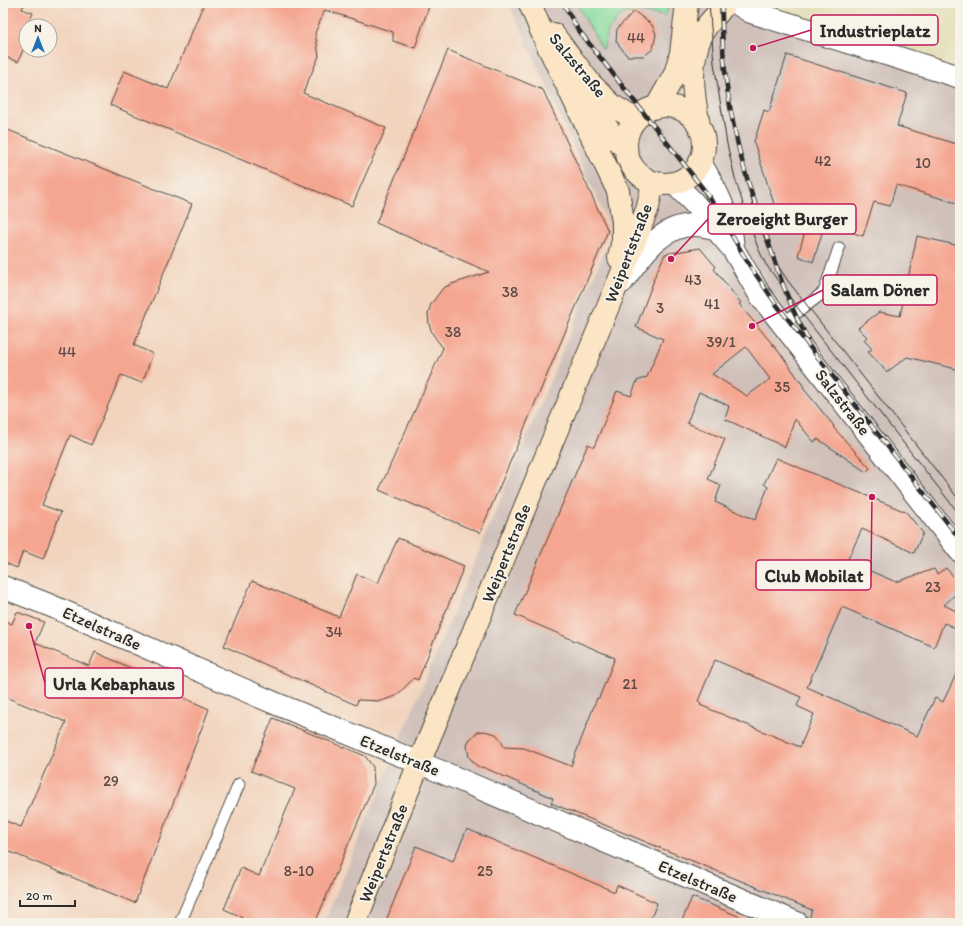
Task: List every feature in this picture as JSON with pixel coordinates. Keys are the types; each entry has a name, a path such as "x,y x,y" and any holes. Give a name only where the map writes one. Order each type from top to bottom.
{"main road":[{"path":"657,106 675,74 681,53 687,3"},
{"path":"699,125 684,110 674,106 662,105 651,108 634,119 627,132 625,148 628,159 634,169 643,177 664,183 682,180 692,174 700,162 704,144 703,134 699,125 694,101 694,64 697,46 703,31 722,10 725,3"},
{"path":"530,4 546,42 618,191 623,222 623,234 612,296"},
{"name":"Salzstraße","path":"530,4 590,83 612,104 634,119"},
{"path":"546,42 579,91 614,137 625,148"},
{"name":"Weipertstraße","path":"355,923 419,763 648,206 664,183"}],"street":[{"path":"736,3 751,12 960,77"},
{"name":"Salzstraße","path":"700,162 723,207 732,235 733,249"},
{"name":"Salzstraße","path":"664,183 693,202 733,249 760,295 960,551"},
{"path":"612,296 644,253 658,239 670,230 684,226 697,225 714,228"},
{"name":"Etzelstraße","path":"3,587 49,605 272,702 797,923"}],"lane":[{"path":"782,324 824,292 839,248"},
{"path":"180,923 239,784"}],"shaded area":[{"path":"3,3 509,3 600,205 611,234 324,923 3,923"},
{"path":"509,3 761,3 960,73 960,923 324,923 611,234 600,205"}],"green space":[{"path":"576,3 669,3 666,16 640,12 620,15 608,30 603,50"}],"building":[{"path":"3,3 25,3 22,9 33,13 31,18 18,18 18,58 20,58 18,62 3,56"},
{"path":"204,3 430,3 415,48 393,41 393,32 325,10 315,33 319,56 303,93 386,128 352,206 110,105 124,71 168,89"},
{"path":"634,11 652,25 656,34 653,49 644,56 627,56 616,41 617,29"},
{"path":"448,50 543,90 608,231 480,533 379,490 443,348 432,333 429,324 428,314 431,304 443,288 489,272 376,223"},
{"path":"787,55 907,93 897,126 960,145 960,204 896,185 890,206 874,202 863,236 825,224 813,262 798,256 807,224 786,218 787,214 776,210 754,142 764,110 769,112"},
{"path":"3,128 192,204 134,345 153,354 142,383 121,375 91,445 70,435 42,505 61,512 43,559 23,551 17,568 3,562"},
{"path":"917,236 960,246 960,370 907,357 887,372 868,352 872,349 864,340 867,337 858,328 879,312 900,316"},
{"path":"700,248 716,267 714,269 741,303 739,304 783,357 804,387 803,388 834,426 833,427 870,468 866,472 818,439 814,442 795,419 785,447 725,419 729,406 699,392 687,423 725,439 708,479 721,485 715,502 755,520 768,487 764,484 776,458 906,512 923,533 914,553 862,529 847,561 896,582 934,569 937,574 946,568 960,584 960,590 944,605 960,613 960,630 944,623 934,647 842,607 807,687 917,736 935,698 943,702 960,666 960,923 809,923 812,910 551,803 553,798 485,768 477,766 469,757 467,746 469,740 478,732 484,731 496,734 504,747 524,748 571,766 597,698 599,698 615,658 515,615 588,444 594,447 617,391 631,396 637,381 647,377 663,339 636,327 653,280 665,254","holes":["746,347 770,379 747,396 712,374","715,660 801,697 797,706 814,714 800,747 700,705 701,703 698,701"]},
{"path":"398,538 464,566 418,680 414,678 396,696 381,701 358,700 356,705 224,646 252,581 339,617 357,574 378,583"},
{"path":"17,612 44,622 35,643 89,666 95,652 135,670 141,679 209,709 135,903 3,849 3,820 21,827 66,722 3,696 3,620 12,624"},
{"path":"273,718 365,756 373,767 374,784 315,923 240,923 242,917 224,909 241,868 259,876 295,789 251,771"},
{"path":"467,829 615,892 617,885 657,903 649,923 385,923 416,846 453,861"},
{"path":"692,897 755,923 681,923"}],"tram line":[{"path":"709,3 714,63 727,144 735,178 748,220 765,263 800,311 960,515"},
{"path":"720,3 720,27 724,76 732,124 752,201 771,254 788,281 960,501"}],"railway":[{"path":"563,3 577,28 708,195 750,266 776,304 960,539"},
{"path":"722,3 723,45 727,86 734,128 744,168 780,277 808,339"}],"place":[{"name":"Industrieplatz","path":"753,48"},
{"name":"Zeroeight Burger","path":"671,259"},
{"name":"Salam Döner","path":"752,326"},
{"name":"Club Mobilat","path":"872,497"},
{"name":"Urla Kebaphaus","path":"29,626"}]}
